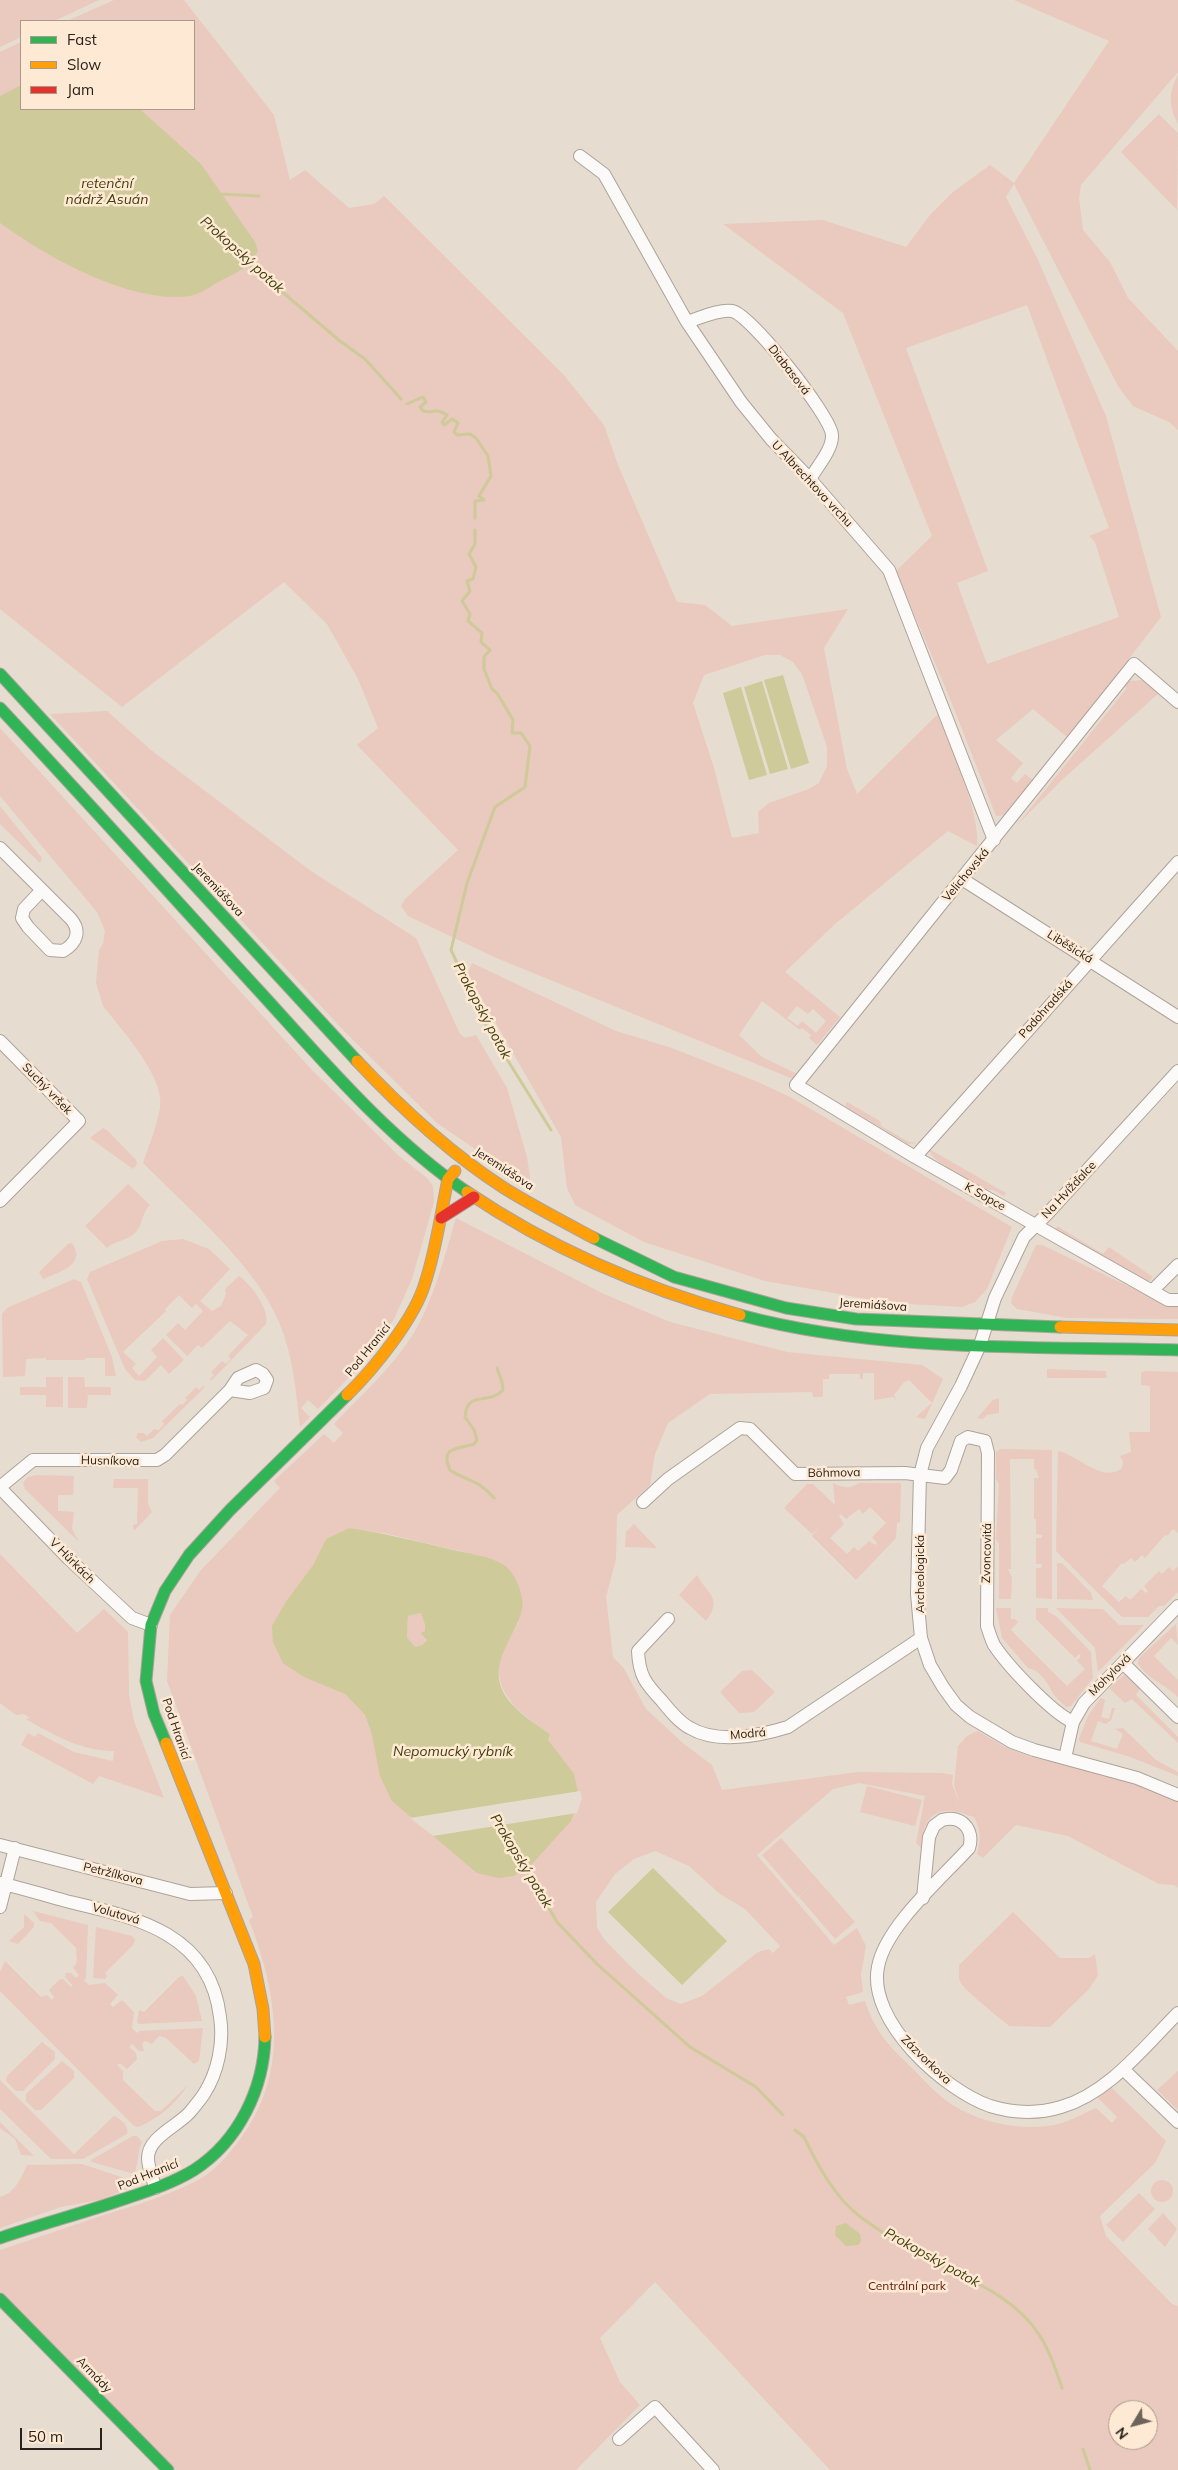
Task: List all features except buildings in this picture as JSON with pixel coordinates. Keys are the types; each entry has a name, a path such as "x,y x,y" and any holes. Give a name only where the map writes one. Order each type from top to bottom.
{"main road":[{"name":"Jeremiášova","path":"0,674 389,1095 464,1160 504,1188 622,1253 674,1277 786,1308 856,1319 985,1326 1178,1330"},
{"path":"0,708 313,1050 377,1116 448,1179 492,1210 610,1272 686,1300 740,1316 848,1336 937,1344 1178,1350"},
{"name":"Pod Hranicí","path":"0,2238 156,2188 195,2170 217,2152 248,2110 261,2078 267,2036 263,1998 254,1964 154,1714 146,1681 151,1624 165,1591 189,1555 230,1510 365,1378 403,1327 425,1284 441,1218 448,1179 464,1160"},
{"path":"441,1218 474,1197"},
{"name":"Armády","path":"0,2299 168,2470"}],"street":[{"name":"U Albrechtova vrchu","path":"580,156 604,174 712,363 741,402 771,439 810,479 889,570 994,840"},
{"name":"Diabasová","path":"688,322 733,311 744,316 789,367 829,423 832,434 831,443 810,479"},
{"name":"Velichovská","path":"796,1085 1134,664 1178,702"},
{"path":"0,848 42,890 71,919 77,928 77,934 73,943 63,951 50,950 22,918 24,909 42,890"},
{"name":"Podohradská","path":"915,1157 1178,862"},
{"name":"Liběšická","path":"962,879 1178,1017"},
{"name":"Suchý vršek","path":"0,1041 79,1122 0,1201"},
{"name":"Na Hvížďalce","path":"985,1326 1024,1237 1178,1070"},
{"name":"K Sopce","path":"796,1085 915,1157 1035,1226 1168,1300 1178,1300"},
{"path":"1153,1290 1178,1265"},
{"name":"Archeologická","path":"985,1326 980,1345 961,1386 927,1448 920,1475 917,1594 921,1638 930,1665 943,1687 970,1717 1012,1742 1137,1778 1178,1795"},
{"name":"Husníkova","path":"0,1487 33,1460 157,1460 165,1455 230,1390"},
{"name":"Böhmova","path":"643,1502 668,1479 740,1428 750,1429 795,1474 873,1473 920,1475"},
{"name":"Zvoncovitá","path":"920,1475 945,1478 951,1470 961,1441 968,1437 985,1441 988,1453 987,1626 993,1643 1004,1658 1055,1710 1073,1722"},
{"name":"V Hůrkách","path":"0,1487 69,1559 132,1618 151,1624"},
{"name":"Mohylová","path":"1065,1758 1073,1722 1088,1698 1178,1606"},
{"name":"Modrá","path":"668,1619 638,1651 639,1665 644,1682 674,1715 688,1727 702,1734 733,1736 765,1734 788,1727 921,1638"},
{"path":"1123,1663 1178,1717"},
{"name":"Zázvorkova","path":"923,1898 929,1836 942,1820 959,1820 964,1823 970,1833 969,1848 893,1931 884,1948 876,1976 882,2001 894,2029 939,2076 981,2102 1009,2110 1032,2112 1047,2111 1070,2104 1108,2081 1123,2069 1178,2012"},
{"name":"Petržílkova","path":"0,1845 190,1894 226,1893"},
{"path":"0,1907 3,1883 15,1848"},
{"name":"Volutová","path":"3,1883 141,1920 168,1934 184,1947 209,1980 218,2004 221,2023 218,2060 212,2078 190,2112 158,2138 149,2150 149,2166 156,2188"},
{"path":"1123,2069 1178,2122"},
{"path":"619,2439 656,2406 713,2470"}],"green space":[{"path":"0,0 99,0 56,20 20,20 20,37 0,47"},
{"path":"114,0 184,0 274,115 290,180 305,170 349,208 374,204 384,196 563,374 604,425 618,465 677,602 705,605 732,626 848,609 824,648 847,769 857,794 938,714 970,799 977,833 977,846 948,831 835,924 785,972 840,1017 817,1045 809,1038 811,1035 802,1028 800,1030 762,1001 739,1035 762,1057 797,1074 793,1079 494,957 408,916 401,906 405,899 458,850 357,745 378,728 358,679 327,624 284,582 122,707 0,609 0,223 36,246 73,265 92,274 151,295 220,194 201,164 141,110 195,110 195,20 69,20","holes":["765,655 780,655 793,662 802,674 827,747 827,766 819,783 809,789 769,803 758,812 759,833 732,838 714,768 693,703 704,675","797,1006 808,1014 813,1009 826,1021 816,1033 802,1021 798,1026 787,1018"]},
{"path":"1014,0 1178,0 1178,72 1081,185 1079,198 1083,230 1110,262 1128,298 1178,351 1178,430 1169,422 1133,406 1118,386 1014,184 1006,197 1038,260 1106,416 1161,617 1068,738 1033,709 996,740 1023,763 1011,778 1017,783 1025,774 1034,781 1006,815 996,816 951,701 896,571 932,536 843,313 723,224 823,220 906,247 930,215 953,192 990,165 1014,183 1109,41","holes":["1027,305 1109,528 1089,536 1095,542 1119,617 987,664 957,583 988,571 906,348"]},
{"path":"20,42 20,86 0,96 0,52"},
{"path":"1178,75 1178,124 1171,106 1171,93"},
{"path":"1159,114 1178,133 1177,210 1121,152"},
{"path":"1144,680 1160,692 1063,779 1017,825 1127,688 1125,686 1129,681"},
{"path":"107,711 151,750 311,871 416,938 460,1034 465,1038 476,1035 507,1088 527,1157 530,1177 529,1186 437,1123 344,1031 50,714"},
{"path":"0,728 311,1069 399,1156 427,1178 433,1186 434,1202 412,1279 394,1319 358,1368 318,1409 308,1400 301,1408 310,1417 300,1427 288,1347 279,1322 268,1300 237,1258 218,1237 143,1163 160,1108 160,1096 156,1083 131,1040 103,1006 96,983 99,950 103,944 105,931 97,912 0,796"},
{"path":"0,806 42,858 40,863 0,824"},
{"path":"472,963 616,1031 672,1048 758,1082 792,1098 1012,1227 987,1289 975,1302 962,1307 891,1303 765,1281 644,1242 575,1205 567,1188 561,1137 468,974"},
{"path":"847,1102 880,1121 881,1126 909,1142 918,1143 908,1144 845,1106"},
{"path":"103,1128 136,1160 137,1164 133,1169 90,1138"},
{"path":"929,1149 1006,1193 1004,1196 993,1190 988,1190 954,1172 937,1160"},
{"path":"128,1184 150,1205 145,1211 140,1226 135,1233 107,1248 85,1226"},
{"name":"Centrální park","path":"456,1218 604,1294 670,1322 787,1352 922,1365 943,1379 925,1419 916,1417 932,1403 909,1380 904,1382 894,1395 896,1400 893,1397 874,1400 874,1373 863,1373 863,1379 860,1379 860,1374 829,1374 829,1379 823,1379 823,1397 813,1397 812,1392 710,1394 668,1423 655,1454 650,1485 617,1515 616,1559 606,1597 613,1657 623,1667 646,1709 684,1744 712,1765 722,1790 858,1772 942,1773 953,1775 952,1784 960,1805 954,1785 958,1746 967,1736 978,1731 1003,1746 1032,1757 1072,1767 1137,1778 1178,1795 1178,1888 1174,1885 1159,1884 1068,1836 1016,1825 983,1858 977,1854 980,1835 974,1817 954,1811 943,1811 932,1817 925,1827 921,1848 916,1843 925,1796 859,1783 833,1789 757,1855 834,1945 857,1928 866,1946 861,1974 863,1992 846,1997 849,2005 865,2001 878,2030 890,2045 931,2087 951,2104 962,2111 987,2121 1014,2126 1041,2127 1060,2124 1096,2108 1112,2123 1117,2117 1096,2096 1110,2086 1166,2141 1155,2163 1100,2216 1106,2236 1172,2304 1178,2306 1178,2470 830,2470 655,2282 600,2338 620,2382 640,2405 576,2470 176,2470 0,2291 0,2250 153,2199 200,2179 227,2156 256,2114 267,2087 273,2060 272,2004 267,1975 249,1920 253,1917 167,1681 170,1615 201,1570 280,1488 274,1481 324,1434 334,1443 343,1433 334,1424 375,1382 404,1348 420,1322 438,1278","holes":["349,1528 388,1534 485,1557 519,1622 501,1657 500,1682 512,1703 530,1720 550,1734 548,1740 576,1788 579,1798 530,1866 514,1876 372,1735 365,1715 345,1694 287,1600 313,1565 326,1539","655,1851 689,1866 720,1894 745,1909 780,1946 773,1953 769,1949 758,1952 702,1996 681,2004 666,1998 632,1968 604,1939 597,1928 596,1902 615,1874 634,1859"]},
{"path":"1057,1226 1103,1254 1109,1247 1153,1277 1147,1283 1056,1232"},
{"path":"183,1239 209,1249 230,1269 200,1301 212,1311 221,1306 226,1294 225,1289 239,1276 249,1285 262,1305 266,1324 211,1381 210,1379 214,1375 211,1372 222,1361 226,1364 231,1359 228,1356 248,1335 230,1321 202,1348 198,1345 187,1356 166,1335 178,1323 185,1330 203,1311 196,1304 192,1308 179,1295 165,1309 166,1311 123,1352 136,1364 132,1368 139,1376 157,1357 151,1350 163,1338 184,1360 169,1374 161,1365 145,1381 135,1380 125,1369 87,1279 90,1272 162,1241"},
{"path":"72,1243 76,1251 74,1262 69,1267 43,1279 39,1272 68,1244"},
{"path":"1036,1245 1042,1245 1170,1306 1178,1307 1178,1319 1067,1318 1017,1309 1011,1303 1012,1297"},
{"path":"74,1279 81,1282 112,1357 116,1376 105,1376 105,1358 46,1360 46,1358 26,1359 25,1376 3,1377 2,1314 7,1308"},
{"path":"1047,1369 1106,1371 1107,1378 1047,1378"},
{"path":"1144,1371 1178,1372 1178,1533 1173,1529 1167,1536 1165,1535 1145,1558 1142,1555 1135,1562 1131,1558 1124,1564 1122,1563 1102,1586 1119,1602 1126,1596 1130,1600 1141,1589 1146,1593 1148,1591 1144,1586 1159,1571 1162,1574 1169,1567 1173,1571 1178,1566 1178,1592 1164,1606 1159,1606 1148,1617 1122,1617 1056,1551 1058,1451 1098,1471 1107,1473 1122,1468 1123,1462 1120,1456 1131,1452 1129,1432 1150,1432 1150,1386 1141,1385 1141,1373"},
{"path":"46,1377 63,1377 63,1407 46,1407 46,1395 20,1395 20,1387 46,1387"},
{"path":"68,1377 84,1377 85,1387 111,1387 111,1395 88,1395 87,1408 68,1408"},
{"path":"203,1386 205,1387 153,1438 141,1442 136,1437 138,1433 144,1433 147,1436 154,1429 159,1430 164,1424 162,1421 187,1400 185,1398 196,1387 199,1390"},
{"path":"999,1398 999,1413 987,1415 983,1419 977,1418 993,1400"},
{"path":"1000,1449 1052,1450 1052,1599 1036,1598 1036,1568 1041,1568 1042,1564 1036,1564 1036,1538 1042,1538 1042,1535 1036,1534 1036,1519 1034,1519 1034,1478 1039,1478 1036,1469 1034,1469 1034,1459 1010,1459 1011,1569 1008,1569 1012,1578 1011,1599 999,1599 999,1544 996,1539 999,1484 996,1479 996,1452"},
{"path":"36,1475 74,1476 73,1495 58,1495 58,1511 74,1512 72,1529 79,1542 25,1489 23,1483 28,1477"},
{"path":"114,1479 148,1479 148,1504 152,1512 134,1531 133,1525 137,1524 138,1488 113,1488"},
{"path":"833,1483 846,1487 859,1483 900,1483 901,1485 900,1522 897,1523 896,1538 856,1580 812,1536 819,1528 812,1534 784,1508 807,1484 813,1484 835,1505","holes":["870,1507 886,1523 872,1537 877,1543 875,1545 869,1541 858,1551 854,1547 847,1554 830,1538 844,1524 839,1516 841,1514 846,1519 859,1509 863,1514"]},
{"path":"634,1524 657,1548 625,1547 626,1532"},
{"path":"0,1554 77,1633 104,1609 128,1632 129,1695 134,1721 164,1798 99,1776 93,1784 21,1745 28,1733 35,1737 38,1733 74,1752 113,1761 114,1751 90,1748 68,1741 26,1719 30,1718 24,1714 16,1715 0,1703"},
{"path":"1057,1563 1062,1563 1091,1593 1093,1600 1057,1599"},
{"path":"697,1575 714,1602 711,1613 706,1621 679,1595"},
{"path":"996,1608 1011,1608 1011,1619 1015,1619 1018,1622 1011,1630 1067,1686 1085,1669 1077,1661 1081,1656 1079,1654 1075,1658 1036,1619 1036,1608 1048,1608 1048,1612 1056,1616 1091,1652 1093,1678 1071,1706 1066,1707 1053,1694 1043,1677 1036,1671 1028,1668 1002,1638"},
{"path":"1056,1608 1103,1609 1119,1625 1144,1625 1098,1672 1095,1648"},
{"path":"421,1613 426,1623 427,1639 422,1645 415,1647 407,1637 408,1616"},
{"path":"1176,1624 1178,1645 1171,1638 1154,1656 1178,1680 1178,1697 1146,1673 1138,1663 1139,1658"},
{"path":"752,1670 775,1692 754,1712 739,1713 720,1692 742,1671"},
{"path":"1124,1675 1141,1687 1136,1695 1178,1737 1178,1743 1132,1699 1125,1703 1109,1688"},
{"path":"1101,1698 1105,1700 1101,1717 1109,1719 1112,1708 1115,1708 1111,1720 1106,1724 1098,1721 1091,1741 1117,1749 1123,1734 1115,1729 1123,1728 1156,1760 1178,1772 1178,1776 1130,1757 1080,1742 1079,1739 1088,1716"},
{"path":"867,1786 922,1800 915,1826 860,1812"},
{"path":"781,1838 818,1880 798,1897 762,1855"},
{"path":"818,1880 855,1922 835,1939 799,1897"},
{"path":"33,1911 88,1925 86,1978 84,1980 89,1985 105,1983 118,1995 110,2004 113,2007 122,2000 134,2012 132,2028 137,2033 139,2031 203,2028 199,2061 194,2064 166,2038 159,2036 152,2044 145,2041 142,2044 144,2051 139,2051 132,2044 129,2047 136,2053 137,2059 127,2069 120,2063 117,2065 123,2071 123,2080 155,2111 161,2111 188,2085 166,2110 146,2123 138,2127 133,2125 0,1991 0,1972 5,1961 41,1997 47,1995 52,2000 54,1997 49,1990 59,1980 63,1979 71,1987 73,1986 65,1977 66,1973 71,1973 76,1978 79,1975 73,1968 77,1962 76,1948 51,1923 40,1921"},
{"path":"1013,1912 1060,1958 1089,1958 1095,1954 1098,1975 1089,1989 1050,2027 1009,2026 968,1991 959,1979 959,1965"},
{"path":"24,1914 34,1923 34,1927 18,1944 9,1941 24,1927"},
{"path":"96,1927 132,1936 135,1940 133,1945 105,1973 107,1976 105,1979 93,1978"},
{"path":"183,1976 196,1996 202,2021 139,2024 137,2022 139,2010 144,2012 179,1977"},
{"path":"42,2042 55,2052 55,2059 23,2091 16,2091 6,2081 7,2076"},
{"path":"62,2061 74,2071 74,2078 41,2110 35,2110 26,2101 26,2094"},
{"path":"1178,2071 1178,2110 1157,2090"},
{"path":"0,2080 74,2154 114,2116 124,2124 128,2131 127,2134 83,2159 51,2159 0,2109"},
{"path":"0,2122 34,2156 21,2155 15,2139 0,2128"},
{"path":"133,2136 137,2136 142,2142 134,2174 92,2162 91,2160"},
{"path":"82,2164 139,2183 104,2199 61,2207 0,2228 0,2197 14,2189 27,2165"},
{"path":"1158,2180 1166,2180 1173,2187 1173,2195 1166,2202 1158,2202 1151,2195 1151,2187"},
{"path":"1139,2193 1155,2209 1123,2242 1106,2225"},
{"path":"1163,2213 1177,2229 1165,2247 1148,2229"}],"water":[{"name":"retenční nádrž Asuán","path":"20,86 20,110 141,110 201,164 255,242 258,251 242,269 201,292 189,296 166,297 141,293 116,285 90,275 41,250 0,223 0,96"},
{"path":"783,675 809,763 791,769 764,680"},
{"path":"762,681 788,769 770,774 744,687"},
{"path":"741,687 767,775 749,780 723,693"},
{"name":"Nepomucký rybník","path":"349,1528 478,1555 504,1565 512,1573 521,1592 523,1604 500,1664 500,1684 503,1692 514,1706 528,1719 550,1734 548,1740 574,1774 579,1798 571,1821 530,1866 514,1876 499,1878 477,1873 392,1801 380,1776 372,1735 365,1715 345,1694 304,1677 283,1663 273,1642 272,1626 287,1600 313,1565 326,1539","holes":["421,1613 425,1624 425,1631 421,1633 427,1640 422,1645 415,1647 407,1637 408,1616"]},
{"path":"653,1868 727,1941 682,1985 608,1912"},
{"path":"846,2223 860,2234 861,2241 858,2245 846,2246 835,2235 836,2226"}],"pier":[{"path":"580,1791 582,1798 577,1813 433,1836 410,1818"}],"waterway":[{"path":"218,194 259,196"},
{"name":"Prokopský potok","path":"247,262 340,341 365,359 401,399"},
{"name":"Prokopský potok","path":"407,404 423,397 426,402 420,407 423,411 440,411 447,415 442,422 444,425 452,419 458,423 454,432 457,435 470,434 476,438 488,456 491,476 479,496 484,500 475,501 475,518"},
{"name":"Prokopský potok","path":"475,530 475,544 469,554 476,567 473,579 467,581 470,591 462,601 470,614 468,621 482,633 481,642 490,650 484,657 484,669 492,689 497,693 513,720 512,733 521,733 530,746 525,787 495,807 467,883 451,950 487,1027 551,1130"},
{"path":"494,1498 483,1487 450,1470 447,1457 452,1450 474,1444 477,1440 474,1430 465,1417 467,1408 474,1400 497,1395 503,1390 497,1368"},
{"name":"Prokopský potok","path":"524,1866 557,1922 597,1964 690,2047 756,2087 783,2115"},
{"name":"Prokopský potok","path":"795,2130 804,2137 820,2169 841,2199 858,2215 915,2252 984,2286 1000,2296 1029,2321 1047,2348 1062,2388"},
{"name":"Prokopský potok","path":"1083,2449 1090,2470"}],"traffic: fast":[{"path":"0,674 357,1061"},
{"path":"0,708 358,1099 411,1148 467,1192"},
{"path":"594,1238 674,1277 786,1308 856,1319 1060,1327"},
{"path":"740,1315 794,1327 902,1342 1013,1347 1178,1350"},
{"path":"166,1743 154,1714 146,1681 151,1625 165,1591 189,1555 230,1510 347,1395"},
{"path":"0,2238 160,2186 186,2175 210,2158 236,2129 246,2112 260,2075 265,2037"},
{"path":"0,2299 168,2470"}],"traffic: slow":[{"path":"357,1061 409,1113 464,1160 515,1195 594,1238"},
{"path":"347,1395 369,1372 392,1343 420,1297 432,1258 448,1179 455,1171"},
{"path":"467,1192 531,1231 598,1265 668,1292 740,1315"},
{"path":"1060,1327 1178,1330"},
{"path":"166,1743 254,1964 263,2009 265,2037"}],"traffic: jam":[{"path":"441,1218 474,1197"}]}
